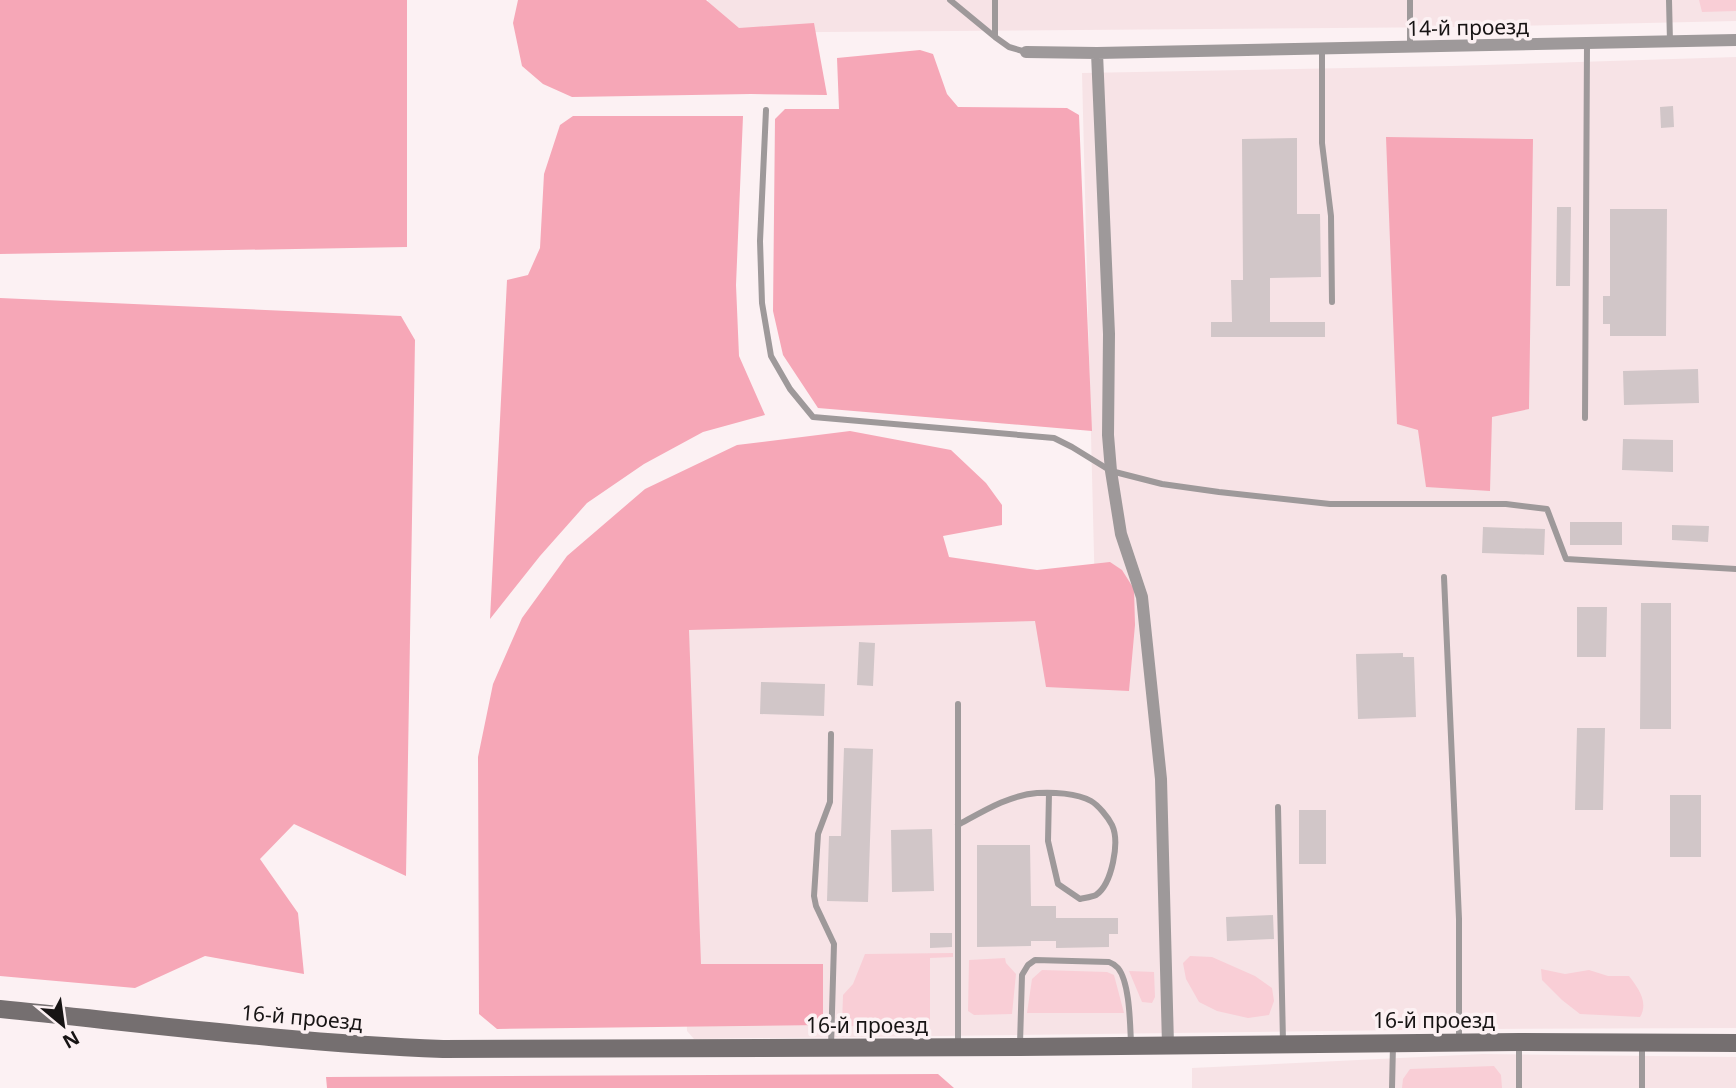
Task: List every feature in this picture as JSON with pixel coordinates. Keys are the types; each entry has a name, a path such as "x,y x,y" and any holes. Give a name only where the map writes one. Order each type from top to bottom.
{"street":[{"name":"14-й проезд","path":"1026,52 1200,52 1736,40"},
{"path":"1097,53 1109,334 1108,435 1121,534 1142,597 1159,747 1168,1045"},
{"name":"16-й проезд","path":"0,1009 238,1034 443,1049 1736,1042"}],"lane":[{"path":"950,0 1009,47 1026,52"},
{"path":"995,0 995,37"},
{"path":"1409,47 1410,0"},
{"path":"1669,0 1670,43"},
{"path":"1585,418 1587,44"},
{"path":"1322,49 1322,143 1331,216 1332,302"},
{"path":"766,110 760,241 762,303 771,356 790,389 813,416 1054,438 1111,471 1162,484 1219,492 1330,504 1506,504 1547,509 1566,559 1736,569"},
{"path":"1444,577 1459,919 1459,1042"},
{"path":"958,704 958,1047"},
{"path":"831,734 830,802 818,834 814,896 834,944 831,1048"},
{"path":"958,825 1018,796 1037,793 1049,793 1064,793 1091,801 1113,827 1116,846 1109,878 1096,895 1080,899 1058,884 1048,841 1049,793"},
{"path":"1278,807 1283,1044"},
{"path":"1020,1047 1022,975 1035,960 1109,962 1117,967 1127,996 1131,1045"},
{"path":"1519,1042 1519,1088"},
{"path":"1642,1042 1642,1088"},
{"path":"1392,1088 1394,1043"}],"shaded area":[{"path":"0,0 407,0 407,247 0,254"},
{"path":"518,0 706,0 739,28 814,23 827,95 572,97 543,84 522,66 513,23"},
{"path":"708,0 1736,0 1736,21 1462,27 709,33"},
{"path":"1699,0 1736,0 1736,11 1702,12"},
{"path":"920,50 933,54 947,94 958,107 1067,108 1079,115 1092,431 818,408 783,355 773,311 775,119 785,109 839,109 837,58"},
{"path":"1736,57 1736,1028 694,1039 687,1031 676,603 1095,595 1082,73"},
{"path":"573,116 743,116 736,285 739,356 765,415 703,432 644,464 587,503 490,619 507,280 528,275 540,248 544,174 560,125"},
{"path":"1386,137 1533,139 1529,409 1492,417 1490,491 1426,487 1418,430 1397,424"},
{"path":"0,298 401,316 415,340 406,876 294,824 260,859 298,913 304,974 205,956 135,988 0,976"},
{"path":"850,431 951,450 986,483 1002,505 1002,525 943,536 949,557 1037,570 1110,562 1122,570 1134,589 1135,625 1129,691 1046,687 1035,621 689,630 701,964 823,964 823,1025 497,1029 479,1014 478,757 493,684 522,618 567,556 645,489 737,445"},
{"path":"953,953 953,957 930,958 930,1027 842,1026 843,995 853,984 865,954"},
{"path":"1190,956 1212,957 1255,976 1272,988 1274,1001 1269,1015 1248,1018 1217,1011 1199,1002 1186,979 1183,963"},
{"path":"1005,958 1016,974 1012,1014 974,1015 968,1011 969,960"},
{"path":"1541,969 1565,974 1589,970 1608,976 1629,976 1643,1001 1640,1017 1580,1014 1542,980"},
{"path":"1042,970 1107,972 1114,975 1124,1013 1027,1013 1032,979"},
{"path":"1129,971 1154,972 1155,997 1152,1003 1142,1002"},
{"path":"1483,1054 1736,1057 1736,1088 1192,1088 1192,1068"},
{"path":"1494,1066 1501,1075 1502,1088 1402,1088 1403,1079 1410,1069"},
{"path":"938,1074 954,1088 327,1088 326,1077"}],"building":[{"path":"1673,106 1674,127 1661,128 1660,107"},
{"path":"1297,138 1297,214 1320,214 1321,277 1270,278 1270,322 1325,322 1325,337 1211,337 1211,322 1232,322 1231,280 1243,280 1242,139"},
{"path":"1557,207 1571,207 1570,286 1556,286"},
{"path":"1610,209 1667,209 1666,336 1610,336 1610,324 1603,324 1603,296 1610,296"},
{"path":"1698,369 1699,403 1624,405 1623,371"},
{"path":"1623,439 1673,440 1673,472 1622,470"},
{"path":"1570,522 1622,522 1622,545 1570,545"},
{"path":"1672,525 1709,526 1708,542 1672,540"},
{"path":"1483,527 1545,529 1544,555 1482,553"},
{"path":"1641,603 1671,603 1671,729 1640,729"},
{"path":"1577,607 1607,607 1606,657 1577,657"},
{"path":"859,642 875,643 873,686 857,685"},
{"path":"1403,653 1403,657 1414,657 1416,717 1358,719 1356,654"},
{"path":"761,682 825,684 824,716 760,714"},
{"path":"1577,728 1605,728 1603,810 1575,810"},
{"path":"844,748 873,749 868,902 827,901 829,836 841,836"},
{"path":"1670,795 1701,795 1701,857 1670,857"},
{"path":"1299,810 1326,810 1326,864 1299,864"},
{"path":"932,829 934,891 892,892 891,830"},
{"path":"977,845 1030,845 1031,906 1056,906 1056,918 1118,918 1118,934 1109,934 1109,947 1056,948 1056,941 1031,941 1031,946 977,947"},
{"path":"1273,915 1274,939 1227,941 1226,917"},
{"path":"930,933 952,933 952,947 930,948"}]}
